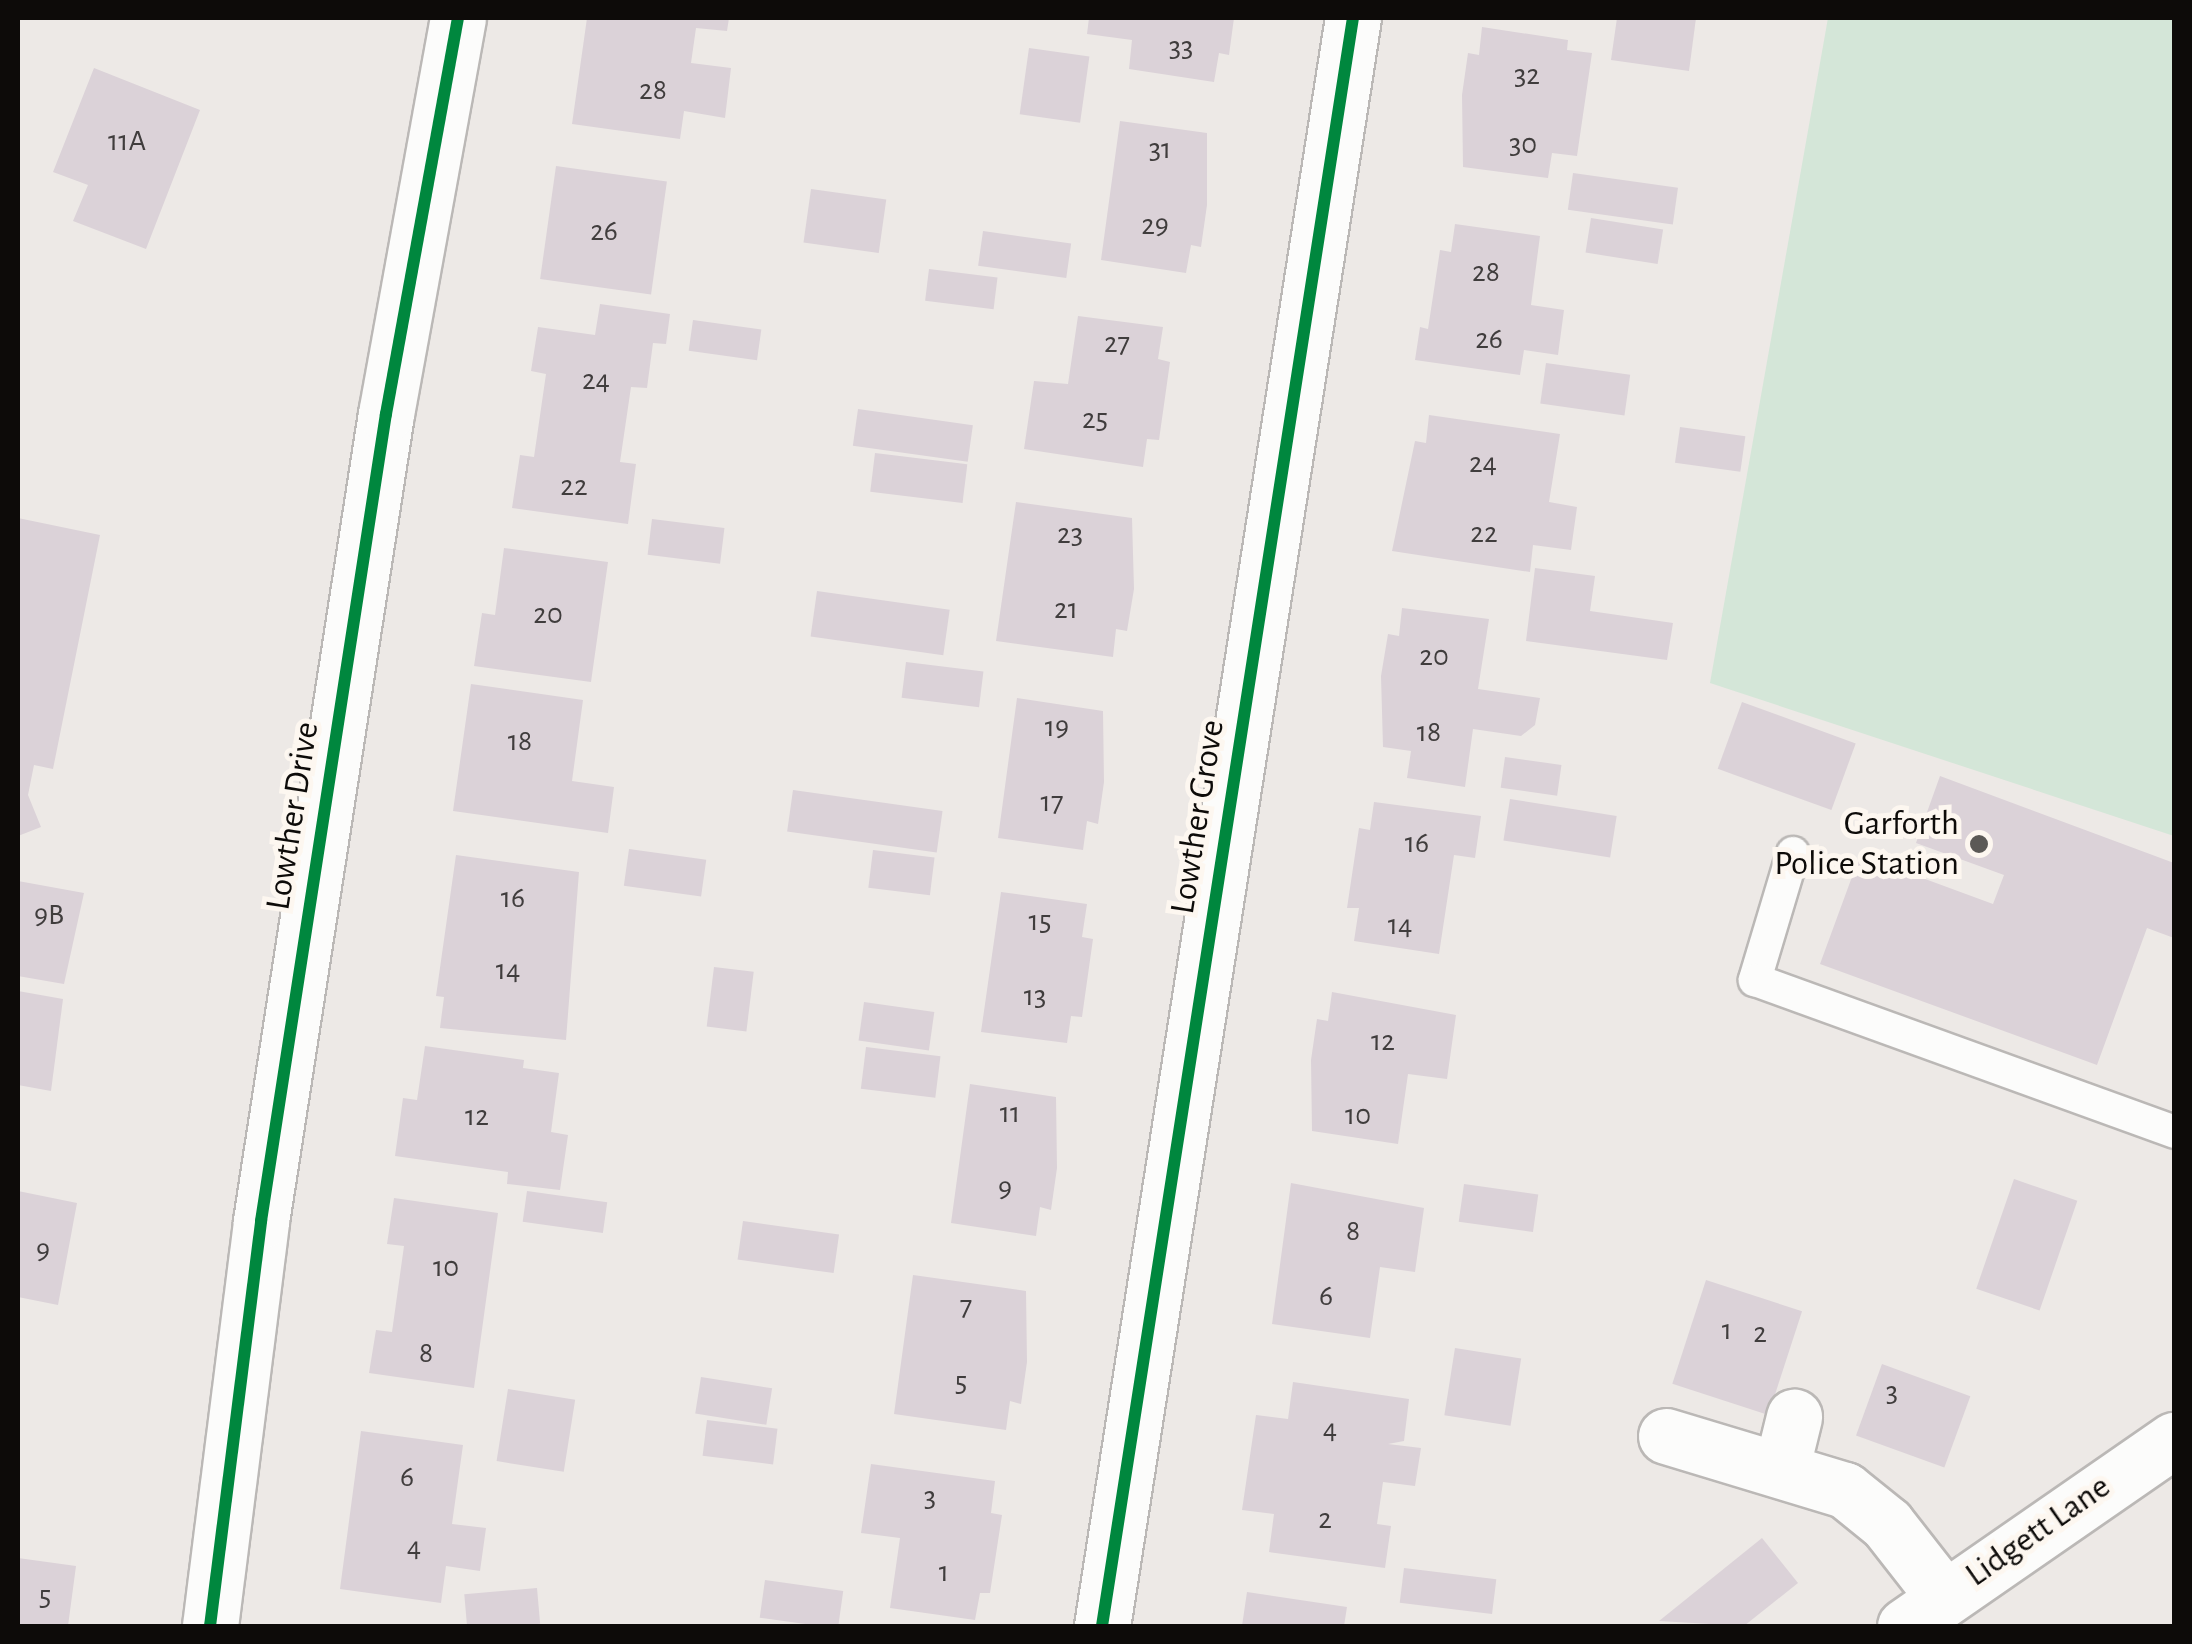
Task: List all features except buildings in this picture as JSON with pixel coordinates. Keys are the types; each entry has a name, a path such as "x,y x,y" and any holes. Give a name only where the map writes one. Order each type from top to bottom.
{"street":[{"name":"Lowther Drive","path":"210,1626 264,1202 386,414 458,18"},
{"name":"Lowther Grove","path":"1102,1626 1353,18"},
{"path":"1780,1470 1794,1417"},
{"path":"1666,1436 1845,1490 1887,1524 1924,1612"},
{"name":"Lidgett Lane","path":"1924,1612 2174,1440"}],"lane":[{"path":"1793,853 1755,980 2174,1132"}],"green space":[{"path":"1828,18 2174,18 2174,836 1710,683"}],"cycle path":[{"path":"210,1626 261,1221 386,414 458,18"},
{"path":"1102,1626 1353,18"}],"place":[{"name":"Garforth Police Station","path":"1979,844"}]}
